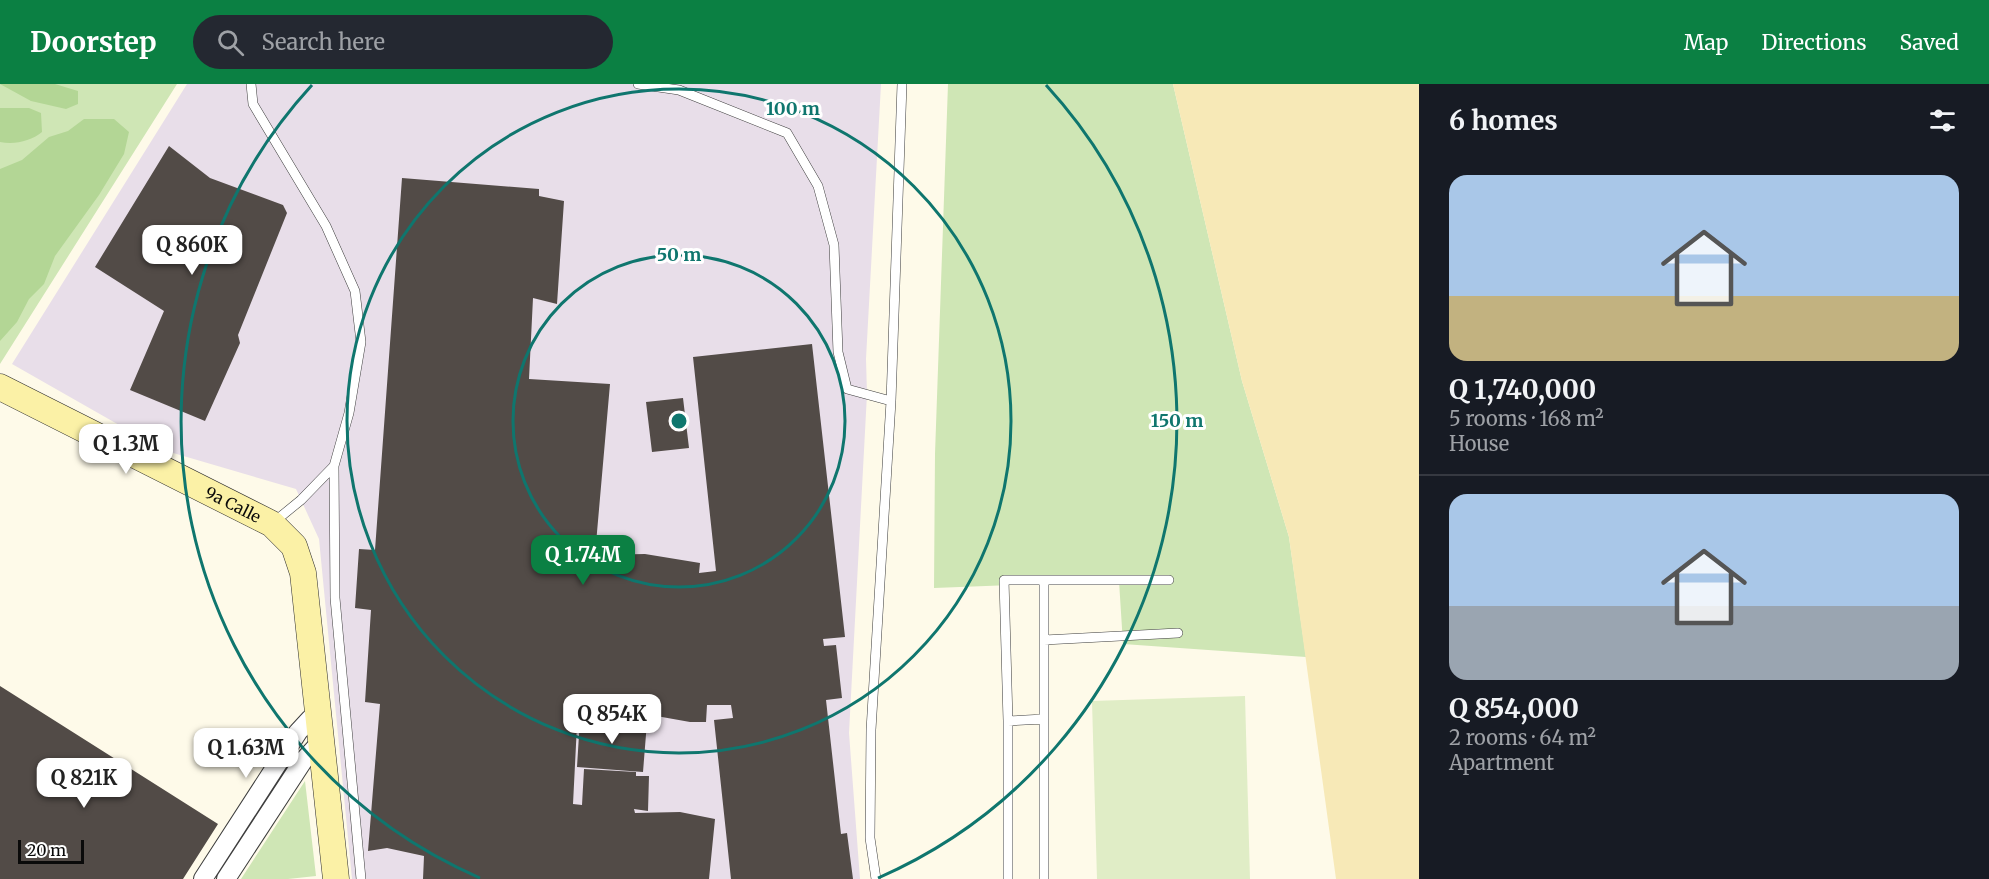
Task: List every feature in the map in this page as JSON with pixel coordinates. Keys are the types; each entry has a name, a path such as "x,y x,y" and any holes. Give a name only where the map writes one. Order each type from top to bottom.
{"main road":[{"name":"9a Calle","path":"2,392 272,524 294,546 303,573 336,879"}],"street":[{"path":"204,879 298,732 310,719 318,717"},
{"path":"226,879 303,760 321,745"}],"lane":[{"path":"251,84 254,104 326,226 355,291 361,342 349,413 334,466 335,598 361,879"},
{"path":"638,84 679,90 787,132 818,186 834,245 838,352 847,389 891,401"},
{"path":"876,879 870,838 871,730 891,401 902,84"},
{"path":"272,524 301,500 334,466"},
{"path":"1008,879 1008,721 1004,580 1169,580"},
{"path":"1044,580 1044,879"},
{"path":"1044,640 1178,633"},
{"path":"1008,721 1044,719"}],"shaded area":[{"path":"187,84 881,84 849,733 860,879 352,879 319,539 296,489 163,450 12,364"}],"green space":[{"path":"0,84 177,84 0,364"},
{"path":"0,84 55,84 78,91 78,104 66,109 31,101"},
{"path":"948,84 1173,84 1242,381 1289,537 1306,657 1123,644 1119,581 934,588 935,454"},
{"path":"0,108 29,108 41,113 42,132 22,142 0,142"},
{"path":"84,119 114,119 129,132 124,154 99,195 55,256 44,284 29,299 17,322 0,341 0,169 22,160 49,137 68,131"},
{"path":"1245,696 1250,879 1097,879 1092,701"},
{"path":"305,781 316,876 288,879 241,879"}],"sand":[{"path":"1173,84 1419,84 1419,879 1336,879 1289,537 1242,381"}],"building":[{"path":"169,146 210,178 283,205 287,213 238,335 240,343 205,421 130,390 164,311 95,267"},
{"path":"402,178 539,189 539,196 564,201 557,304 533,298 529,379 610,384 595,555 645,554 700,563 699,573 716,571 693,357 812,344 845,637 823,639 824,646 836,645 842,698 826,700 841,834 847,833 853,879 731,879 714,720 733,718 731,705 707,705 706,722 690,722 634,712 584,712 584,706 578,705 573,804 582,805 584,769 636,772 636,776 649,776 648,811 634,809 635,813 680,812 715,819 709,879 423,879 424,856 387,848 368,851 380,704 365,702 371,610 355,608 359,549 375,550"},
{"path":"683,398 689,448 652,452 646,402"},
{"path":"0,686 218,824 183,879 0,879"},
{"path":"605,718 606,721 647,722 643,772 577,767 580,719"}]}
